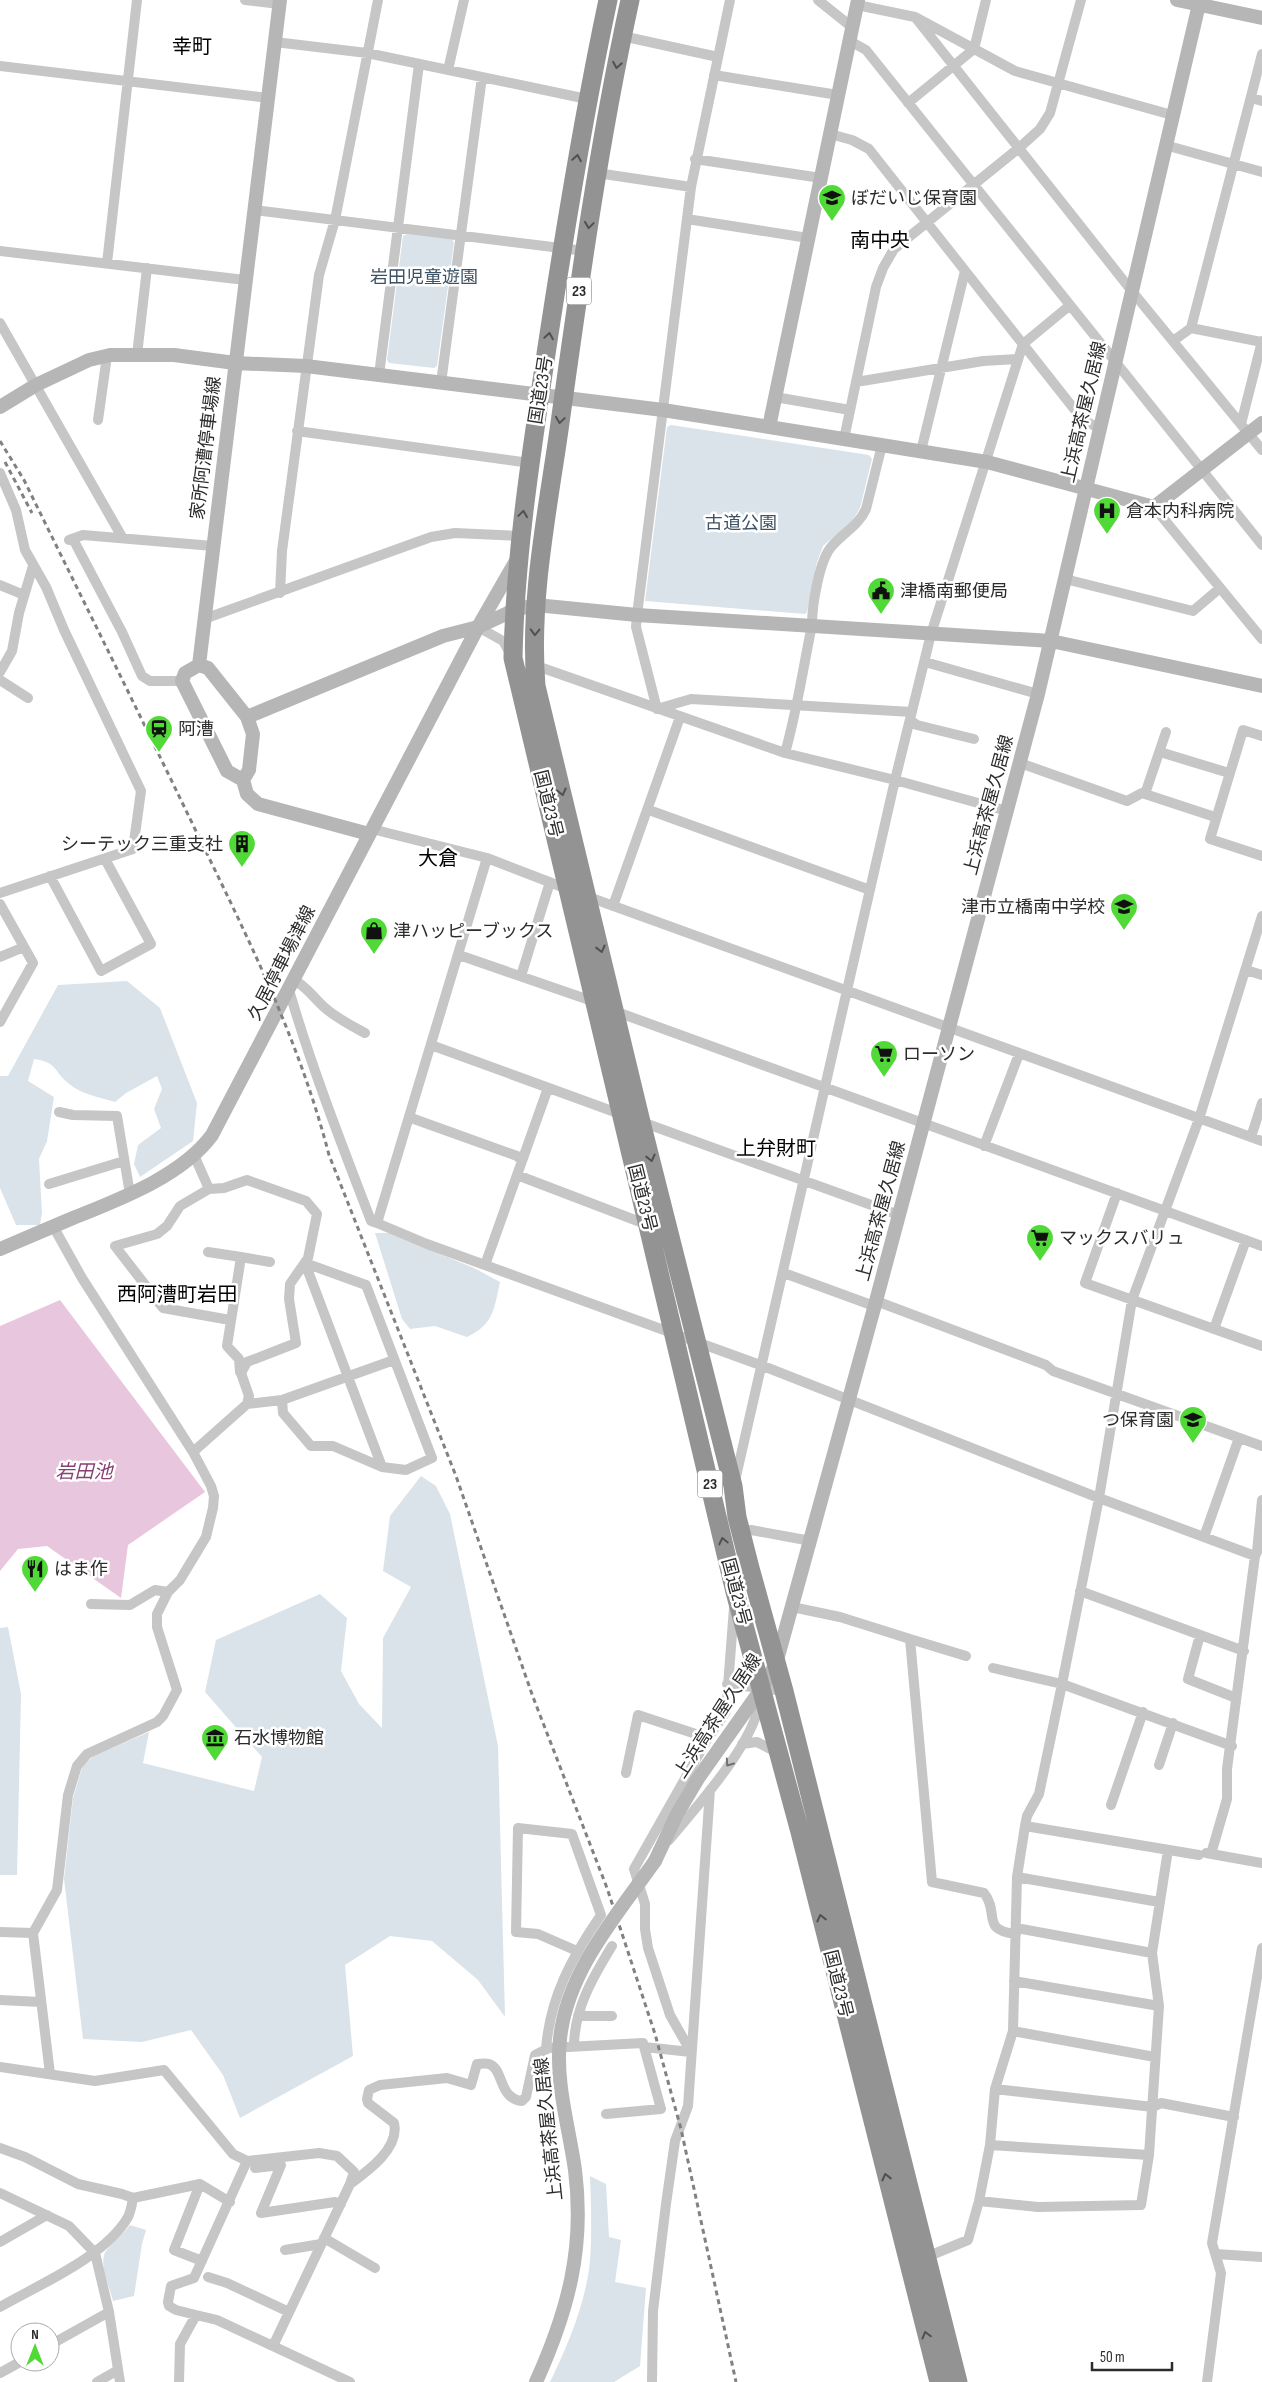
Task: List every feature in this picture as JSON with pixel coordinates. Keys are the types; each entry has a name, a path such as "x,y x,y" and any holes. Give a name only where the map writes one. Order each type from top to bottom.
{"highway":[{"name":"国道23号","path":"608,0 587,99 562,248 530,463 518,558 513,658 735,1592 762,1688 907,2263 939,2382"},
{"name":"国道23号","path":"630,0 597,173 564,398 536,605 534,665 536,686 696,1343 733,1486 740,1531 784,1691 958,2382"}],"main road":[{"path":"1177,0 1200,3 1262,18"},
{"path":"280,2 235,363 306,366 663,410 987,462 1154,507 1202,471 1245,429 1262,423"},
{"path":"769,427 858,2"},
{"name":"上浜高茶屋久居線","path":"536,2382 557,2335 576,2260 578,2235 575,2172 559,2061 563,2021 575,1983 591,1954 663,1848 677,1814 699,1777 762,1688 776,1664 924,1123 1038,694 1172,115 1200,3"},
{"name":"家所阿漕停車場線","path":"0,407 36,386 89,360 107,356 174,355 235,363 199,664"},
{"name":"久居停車場津線","path":"0,1249 130,1194 194,1155 212,1135 478,627 518,558"},
{"path":"247,717 443,636 478,627 514,610 536,605 637,615 1051,641 1262,686"},
{"path":"242,780 250,770 253,734 247,717 208,668 199,664 185,674 182,681 227,771 242,780 247,794 258,804 371,831"}],"street":[{"path":"106,263 137,0"},
{"path":"245,0 280,2"},
{"path":"280,593 282,551 319,275 334,220 378,0"},
{"path":"448,70 464,0"},
{"path":"657,709 636,627 637,615 695,160 730,0"},
{"path":"818,0 866,50 1069,306 1262,544"},
{"path":"908,103 974,49 986,0"},
{"path":"844,439 876,287 883,268 894,249 972,184 1019,148 1048,118 1081,0"},
{"path":"858,2 915,17 1015,71 1172,115"},
{"path":"915,17 1131,290 1262,450"},
{"path":"622,36 718,57"},
{"path":"275,42 367,53 587,99"},
{"path":"1173,341 1191,328 1260,70 1262,54"},
{"path":"379,375 419,64"},
{"path":"0,66 268,98"},
{"path":"714,74 838,95"},
{"path":"441,383 482,77"},
{"path":"1251,98 1262,101"},
{"path":"830,134 852,140 869,150 1082,419 1100,430"},
{"path":"1165,145 1262,172"},
{"path":"695,160 821,178"},
{"path":"597,173 691,187"},
{"path":"254,210 585,251"},
{"path":"687,219 808,238"},
{"path":"0,251 245,280"},
{"path":"137,355 147,268"},
{"path":"921,451 964,271"},
{"path":"733,1486 738,1473 763,1366 895,780 931,634 1023,344 1069,306"},
{"path":"0,323 122,537"},
{"path":"1191,328 1262,341 1245,429"},
{"path":"98,420 107,356"},
{"path":"856,382 983,361 1018,359"},
{"path":"775,397 850,410"},
{"path":"297,431 530,463"},
{"path":"785,753 796,713 812,625 812,614 823,561 830,548 853,529 864,514 882,445"},
{"path":"0,473 16,510 25,550 46,587 64,630 141,792 133,849 0,893"},
{"path":"1154,507 1262,639"},
{"path":"204,619 431,537 456,533 520,536"},
{"path":"182,681 150,681 142,676 122,632 71,540 83,535 212,546"},
{"path":"0,672 12,652 24,595 33,566"},
{"path":"1065,579 1193,611 1220,588"},
{"path":"0,585 24,595"},
{"path":"478,627 503,641 513,658"},
{"path":"925,662 1038,694"},
{"path":"534,665 785,753 895,780 1007,811"},
{"path":"0,680 28,698"},
{"path":"657,709 691,699 796,705 911,716"},
{"path":"911,716 917,725 974,739"},
{"path":"613,906 649,810 680,717"},
{"path":"1262,736 1243,730 1215,817 1210,839 1262,856"},
{"path":"1146,794 1166,732"},
{"path":"1160,752 1229,773"},
{"path":"1020,763 1127,801 1146,794 1215,817"},
{"path":"649,810 870,890"},
{"path":"371,831 487,858 588,897 1262,1141"},
{"path":"50,876 101,971 151,944 105,858"},
{"path":"377,1223 487,858"},
{"path":"520,976 550,882"},
{"path":"0,904 33,964 0,1022"},
{"path":"907,2263 927,2258 968,2240 979,2201 990,2145 995,2089 1013,2031 1017,1877 1025,1826 1039,1794 1062,1684 1099,1498 1132,1300 1199,1119 1262,916"},
{"path":"0,957 24,947"},
{"path":"459,955 595,1002"},
{"path":"1246,970 1262,975"},
{"path":"365,1033 348,1024 324,1007 306,986 292,985 309,1055 371,1221 484,1265 763,1366 1257,1559"},
{"path":"616,1012 1262,1246"},
{"path":"431,1045 898,1215"},
{"path":"984,1146 1019,1054"},
{"path":"484,1265 548,1088"},
{"path":"1251,1137 1262,1103"},
{"path":"59,1112 73,1116 117,1116 130,1194"},
{"path":"410,1115 414,1119 517,1156 522,1160"},
{"path":"194,1155 209,1190"},
{"path":"49,1184 124,1161"},
{"path":"517,1175 649,1225"},
{"path":"230,1320 163,1308 115,1246 157,1234 167,1226 180,1206 209,1190 224,1188 247,1180 306,1200 317,1214 305,1263 295,1275 289,1292 296,1343 246,1362 241,1373"},
{"path":"1117,1193 1085,1283 1262,1346"},
{"path":"50,2074 33,1933 57,1890 68,1795 79,1761 87,1754 157,1722 176,1695 175,1685 157,1627 157,1614 168,1592 180,1580 206,1537 213,1508 211,1486 193,1452 82,1278 53,1226"},
{"path":"1214,1328 1246,1240"},
{"path":"208,1252 270,1262"},
{"path":"193,1452 247,1404 249,1396 241,1373 239,1359 228,1346 230,1320 241,1257"},
{"path":"282,1400 283,1414 311,1446 333,1446 382,1467 406,1470 432,1458 366,1286 305,1263"},
{"path":"305,1263 382,1467"},
{"path":"784,1273 875,1304 1262,1446"},
{"path":"247,1404 282,1400 394,1360"},
{"path":"1204,1537 1240,1438"},
{"path":"1212,1854 1226,1799 1227,1770 1232,1746 1236,1698 1257,1559 1262,1500"},
{"path":"740,1531 751,1530 810,1541"},
{"path":"91,1604 130,1605 155,1590 168,1592"},
{"path":"1080,1591 1244,1651"},
{"path":"691,2052 670,2016 648,1948 645,1929 646,1904 634,1869 708,1738 726,1712 735,1592"},
{"path":"792,1607 840,1617 966,1656"},
{"path":"1200,1635 1188,1679 1236,1698"},
{"path":"910,1639 932,1882 984,1893 997,1929 1003,1932 1016,1931 1152,1953"},
{"path":"993,1668 1062,1684 1232,1746"},
{"path":"727,1684 784,1691"},
{"path":"663,1848 710,1790 742,1744 758,1717 762,1688"},
{"path":"1111,1805 1143,1712"},
{"path":"626,1773 638,1715 708,1738"},
{"path":"1159,1765 1173,1723"},
{"path":"742,1744 757,1742 779,1754"},
{"path":"652,2382 652,2342 656,2277 675,2141 688,2106 707,1862 710,1790"},
{"path":"1025,1826 1168,1850 1212,1854 1262,1864"},
{"path":"546,2049 549,2021 555,1998 576,1951 601,1915 572,1834 518,1828 516,1932 538,1934 576,1951"},
{"path":"979,2201 1038,2207 1141,2205 1149,2156 1159,2006 1152,1953 1168,1850"},
{"path":"1017,1877 1159,1902"},
{"path":"0,1932 33,1933"},
{"path":"574,2047 578,2016 583,2000 612,1946"},
{"path":"1207,2382 1221,2273 1212,2243 1262,1948"},
{"path":"1014,1981 1159,2006"},
{"path":"0,2000 40,2002"},
{"path":"578,2016 612,2016"},
{"path":"1013,2031 1155,2057"},
{"path":"350,2184 369,2170 393,2141 394,2123 368,2103 366,2099 367,2093 373,2087 447,2078 471,2085 477,2064 490,2064 512,2100 522,2101 526,2097 535,2055 546,2049 643,2043 661,2109 606,2114"},
{"path":"644,2047 691,2052"},
{"path":"0,2067 95,2081 164,2070 233,2154 251,2165 281,2165 261,2213 335,2202 341,2204"},
{"path":"995,2089 1153,2107 1161,2103 1234,2117"},
{"path":"990,2145 1149,2156"},
{"path":"0,2148 25,2157 78,2184 133,2198 200,2184 230,2202"},
{"path":"251,2165 320,2153 337,2156 354,2172 341,2204 273,2346"},
{"path":"251,2165 230,2202 194,2278 172,2286 168,2302 169,2306 176,2310 217,2320 350,2382"},
{"path":"200,2184 174,2250 202,2262"},
{"path":"0,2193 69,2226 95,2253 109,2312 120,2382"},
{"path":"0,2307 95,2253 116,2234 129,2215 133,2198"},
{"path":"0,2242 47,2215"},
{"path":"285,2250 323,2241 375,2268"},
{"path":"1216,2254 1262,2257"},
{"path":"208,2277 227,2283 289,2312"},
{"path":"60,2339 109,2312"},
{"path":"179,2382 180,2344 196,2315"},
{"path":"97,2382 118,2370"}],"green space":[{"name":"岩田児童遊園","path":"407,234 452,239 454,243 437,366 434,368 389,363 387,360 403,236"},
{"name":"古道公園","path":"671,425 869,455 872,459 860,508 852,521 823,546 817,562 805,614 645,601 667,427"},
{"path":"127,981 160,1008 197,1103 193,1141 140,1177 134,1164 138,1145 161,1128 154,1109 162,1089 157,1076 126,1093 115,1102 78,1090 68,1083 47,1062 34,1059 28,1081 54,1097 47,1141 39,1159 42,1213 40,1225 16,1225 0,1188 0,1076 8,1076 58,985"},
{"path":"375,1233 389,1233 474,1268 500,1282 494,1308 488,1321 483,1327 467,1337 435,1326 410,1329 402,1319"},
{"path":"421,1476 436,1486 450,1514 498,1746 505,2017 478,1980 432,1941 390,1936 345,1965 353,2056 240,2118 223,2075 191,2030 142,2042 83,2039 64,1879 73,1798 82,1768 86,1762 94,1756 149,1732 143,1763 254,1791 262,1757 205,1692 216,1640 320,1594 347,1618 341,1671 359,1704 382,1728 383,1638 411,1587 383,1571 390,1516"},
{"path":"8,1627 21,1694 17,1875 0,1875 0,1628"},
{"path":"590,2176 606,2184 609,2237 621,2240 615,2282 646,2288 640,2366 614,2382 550,2382 575,2323 585,2292 591,2240"},
{"path":"130,2225 146,2230 134,2296 113,2301 105,2276 104,2256 108,2248"}],"water":[{"name":"岩田池","path":"60,1300 205,1492 128,1545 121,1598 47,1546 18,1549 0,1571 0,1326"}],"railway":[{"path":"0,441 24,480 233,907 270,988 303,1070 329,1155 456,1476 533,1697 607,1888 655,2034 681,2129 736,2382"},
{"path":"5,462 32,513"}],"place":[{"name":"ぼだいじ保育園","path":"832,222"},
{"name":"倉本内科病院","path":"1107,535"},
{"name":"津橋南郵便局","path":"881,615"},
{"name":"阿漕","path":"159,753"},
{"name":"シーテック三重支社","path":"242,868"},
{"name":"津市立橋南中学校","path":"1124,931"},
{"name":"津ハッピーブックス","path":"374,955"},
{"name":"ローソン","path":"884,1078"},
{"name":"マックスバリュ","path":"1040,1262"},
{"name":"つ保育園","path":"1193,1444"},
{"name":"はま作","path":"35,1593"},
{"name":"石水博物館","path":"215,1762"}],"district":[{"name":"幸町","path":"192,47"},
{"name":"南中央","path":"880,241"},
{"name":"大倉","path":"438,859"},
{"name":"上弁財町","path":"776,1149"},
{"name":"西阿漕町岩田","path":"177,1295"}]}
